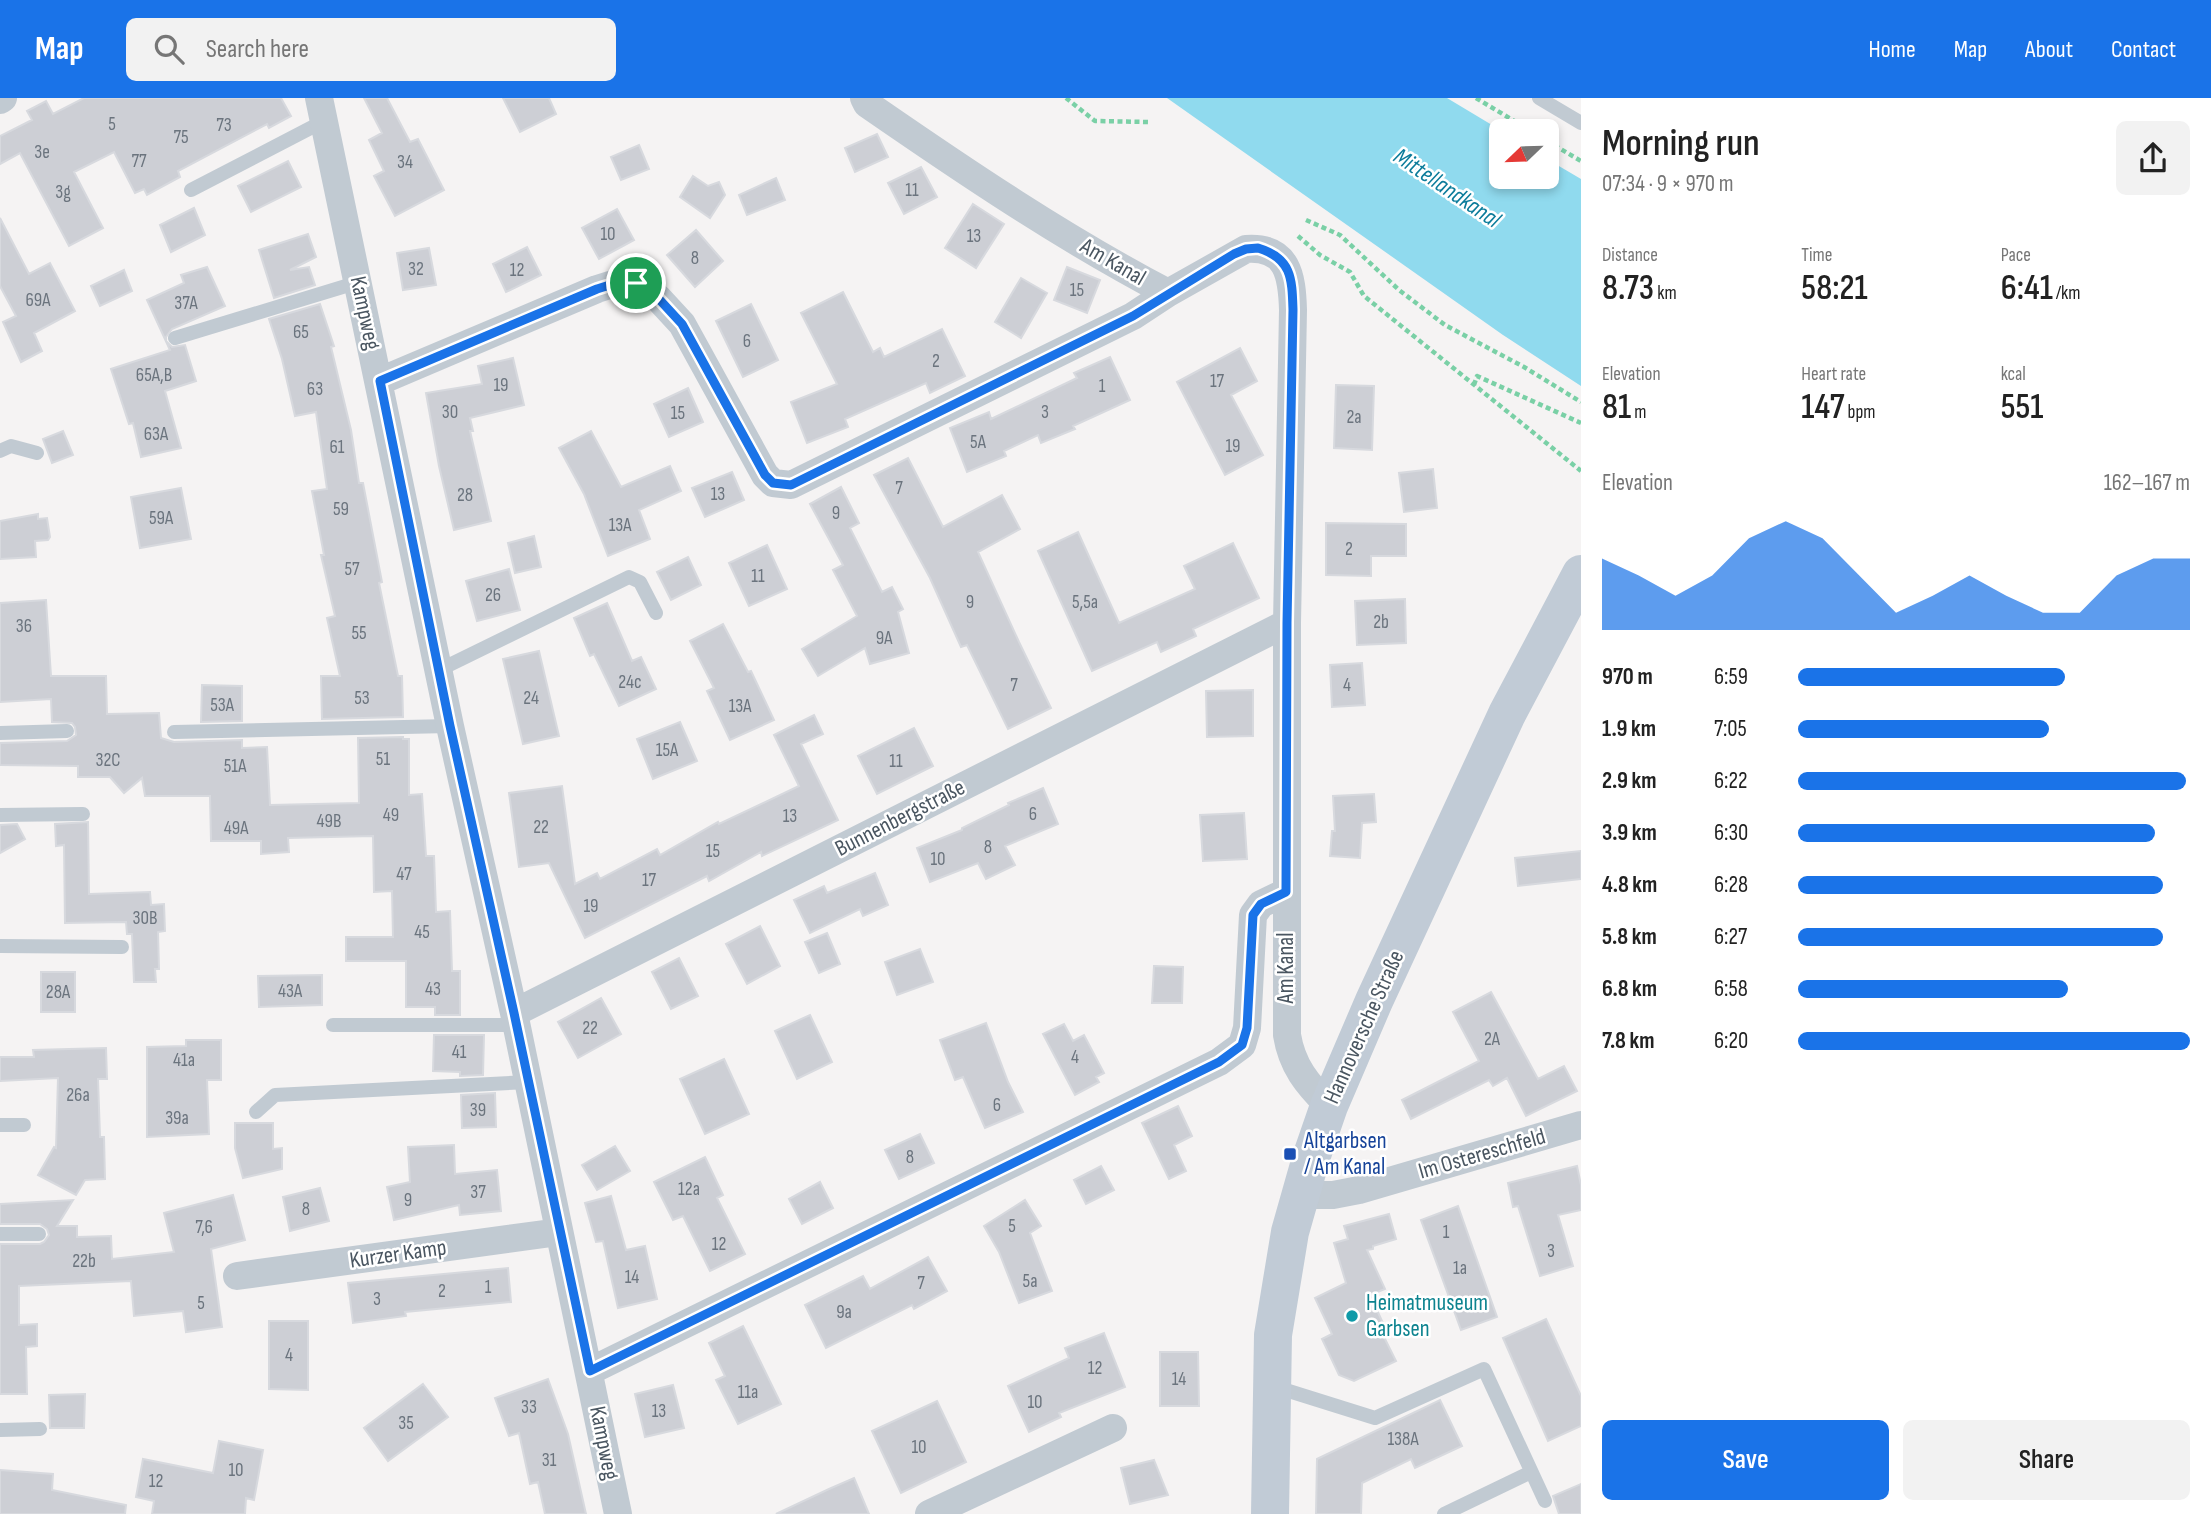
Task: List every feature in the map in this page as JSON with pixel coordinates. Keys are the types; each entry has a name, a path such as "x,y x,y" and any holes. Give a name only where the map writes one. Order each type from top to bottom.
{"main road":[{"name":"Hannoversche Straße","path":"1270,1514 1273,1335 1290,1232 1329,1106 1374,1001 1501,727 1581,574"}],"street":[{"name":"Am Kanal","path":"864,98 867,104 981,182 1129,273 1168,293 1246,249 1258,248 1271,252 1281,259 1290,273 1293,310 1287,623 1287,1035 1290,1054 1298,1071 1312,1090 1329,1106"},
{"name":"Kampweg","path":"321,109 450,726 590,1371 618,1514"},
{"path":"380,381 597,289 616,283 636,283 658,298 682,324 765,475 773,483 791,485 1133,316 1168,293"},
{"name":"Bunnenbergstraße","path":"515,1019 1287,623"},
{"path":"590,1371 1219,1062 1242,1045 1247,1028 1253,915 1261,904 1286,892"},
{"name":"Im Ostereschfeld","path":"1300,1195 1333,1195 1359,1190 1581,1125"},
{"name":"Kurzer Kamp","path":"237,1276 559,1232"},
{"path":"929,1514 1113,1428"}],"lane":[{"path":"1539,98 1581,123"},
{"path":"191,190 321,109"},
{"path":"175,338 359,282"},
{"path":"0,451 11,446 37,453"},
{"path":"439,670 629,578 640,582 656,613"},
{"path":"174,732 450,726"},
{"path":"0,733 67,731"},
{"path":"0,815 83,814"},
{"path":"0,946 122,947"},
{"path":"333,1025 515,1019"},
{"path":"256,1112 275,1095 528,1082"},
{"path":"0,1125 24,1125"},
{"path":"0,1234 38,1234"},
{"path":"1272,1386 1375,1418 1484,1369 1545,1501"},
{"path":"0,1430 40,1429"},
{"path":"1444,1514 1531,1472"}],"path":[{"path":"1066,98 1095,121 1149,121"},
{"path":"1476,98 1511,119"},
{"path":"1559,148 1581,161"},
{"path":"1306,220 1340,235 1399,290 1445,325 1524,367 1581,402"},
{"path":"1295,234 1320,255 1350,272 1364,296 1581,471"},
{"path":"1474,385 1477,376 1581,423"}],"water":[{"name":"Mittellandkanal","path":"1167,98 1447,98 1489,123 1489,189 1559,189 1559,166 1581,179 1581,386 1503,335"}],"building":[{"path":"84,98 281,98 291,116 269,128 267,124 178,171 180,177 147,195 144,189 135,193 114,152 74,172 103,228 69,246 20,153 0,164 0,136 32,120 27,111 46,101 53,114"},
{"path":"364,98 387,98 410,142 418,139 444,190 395,216 374,176 384,171 369,140 382,133"},
{"path":"503,98 549,98 556,114 520,132"},
{"path":"877,134 888,157 855,172 845,148"},
{"path":"639,145 649,169 621,180 611,157"},
{"path":"288,161 301,187 251,212 238,186"},
{"path":"921,167 937,197 904,214 888,183"},
{"path":"693,176 708,186 719,182 725,195 710,218 680,197"},
{"path":"776,178 785,200 747,215 739,195"},
{"path":"973,204 1004,224 976,268 945,248"},
{"path":"194,208 205,235 171,252 160,225"},
{"path":"617,209 634,240 599,259 582,228"},
{"path":"0,218 29,274 50,263 75,311 34,333 42,351 21,362 3,322 16,316 0,286"},
{"path":"696,230 723,261 695,287 667,255"},
{"path":"308,234 316,257 290,270 309,267 315,285 274,298 259,250"},
{"path":"527,247 541,275 506,292 493,264"},
{"path":"429,248 436,285 403,290 397,253"},
{"path":"207,267 225,306 172,329 166,337 172,347 185,345 196,381 165,391 181,448 141,457 133,423 129,424 111,369 170,350 147,300 184,283 181,275"},
{"path":"1067,267 1100,280 1087,313 1054,300"},
{"path":"124,270 132,291 100,306 91,286"},
{"path":"1021,278 1047,293 1021,338 995,322"},
{"path":"843,292 873,352 880,348 884,357 942,329 965,376 930,393 926,383 845,419 848,427 807,443 791,402 837,384 801,313"},
{"path":"320,304 334,346 331,347 351,430 359,483 363,483 382,582 379,583 398,676 402,676 403,717 322,719 321,676 340,676 327,618 335,616 321,555 324,555 312,491 327,489 316,412 295,416 282,359 269,319"},
{"path":"751,304 778,360 743,377 716,321"},
{"path":"1240,348 1257,381 1231,395 1263,455 1225,475 1177,382"},
{"path":"1110,357 1130,400 1073,426 1075,429 1041,443 1038,435 1004,451 1006,456 967,472 950,428 989,412 991,419 1077,378 1074,373"},
{"path":"513,358 524,405 470,418 473,431 470,431 491,521 454,530 426,393 482,384 478,366"},
{"path":"1336,385 1374,386 1372,450 1334,448"},
{"path":"688,388 703,422 669,437 654,404"},
{"path":"63,431 73,455 52,463 43,439"},
{"path":"591,431 621,487 670,466 681,491 639,510 650,539 608,556 584,494 559,448"},
{"path":"908,458 943,527 1002,495 1020,529 978,552 1051,708 1008,729 967,645 961,647 930,578 874,475"},
{"path":"1433,469 1437,508 1404,512 1399,473"},
{"path":"732,472 744,500 705,517 692,488"},
{"path":"841,487 859,523 850,528 882,592 892,587 903,609 898,612 909,653 870,664 865,648 818,676 802,649 857,616 833,570 843,565 810,504"},
{"path":"181,488 191,539 140,548 131,497"},
{"path":"38,514 38,519 47,518 50,537 48,540 35,541 36,557 0,559 0,521"},
{"path":"1326,523 1406,524 1406,556 1371,556 1371,576 1326,575"},
{"path":"1078,532 1119,623 1195,589 1184,566 1233,543 1259,598 1193,629 1196,636 1161,652 1157,642 1092,671 1038,551"},
{"path":"534,536 541,567 515,573 508,543"},
{"path":"767,545 787,589 749,606 729,563"},
{"path":"688,557 701,585 671,600 657,572"},
{"path":"509,569 520,610 477,621 466,581"},
{"path":"1405,599 1406,643 1357,645 1355,601"},
{"path":"46,600 51,676 106,676 107,714 159,713 161,738 174,742 242,740 242,748 267,747 270,805 359,803 358,738 409,739 409,795 422,794 426,856 434,856 436,912 450,911 452,971 460,971 460,1015 435,1015 435,1007 406,1007 406,961 346,961 346,937 393,937 392,891 374,892 373,836 288,838 289,852 261,854 261,841 211,841 210,796 145,796 142,778 124,793 110,777 78,777 78,766 0,765 0,743 67,741 76,735 72,723 52,722 51,699 0,702 0,603"},
{"path":"607,603 632,661 641,657 656,689 619,706 594,654 590,656 574,618"},
{"path":"723,624 748,672 751,671 774,720 730,740 707,691 714,688 690,641"},
{"path":"539,651 559,736 523,744 503,659"},
{"path":"1362,663 1365,705 1332,707 1330,665"},
{"path":"202,685 242,686 242,721 201,722"},
{"path":"1253,690 1253,736 1207,737 1206,691"},
{"path":"814,715 823,734 801,744 838,820 762,856 761,852 709,881 707,876 585,938 549,863 519,867 509,793 562,786 575,884 597,873 600,879 657,849 660,855 718,822 719,824 799,786 774,735"},
{"path":"680,722 697,761 653,779 637,739"},
{"path":"914,728 933,766 877,794 858,756"},
{"path":"1043,788 1058,824 1005,846 1015,865 986,879 978,863 930,882 917,848 962,830 1009,805 1008,803"},
{"path":"1374,794 1376,822 1362,823 1360,858 1330,856 1332,831 1335,831 1333,796"},
{"path":"1244,813 1247,859 1203,861 1200,815"},
{"path":"88,822 89,894 150,892 151,905 164,904 165,931 158,932 159,969 155,969 156,982 134,982 132,934 127,934 126,922 65,923 64,845 56,846 55,824"},
{"path":"17,824 25,839 0,853 0,825"},
{"path":"1581,851 1581,879 1518,886 1515,858"},
{"path":"875,873 888,905 863,916 860,909 810,933 794,900 824,886 827,893"},
{"path":"760,926 780,966 747,984 726,944"},
{"path":"827,933 840,964 819,973 805,942"},
{"path":"920,949 933,982 897,995 885,962"},
{"path":"679,958 698,996 671,1009 652,972"},
{"path":"1154,966 1183,967 1182,1003 1152,1003"},
{"path":"41,972 75,972 75,1012 41,1012"},
{"path":"322,975 322,1005 259,1007 258,976"},
{"path":"1491,992 1538,1079 1564,1066 1577,1091 1526,1116 1507,1078 1493,1086 1489,1080 1411,1119 1402,1100 1479,1061 1453,1012"},
{"path":"601,998 621,1034 578,1058 558,1022"},
{"path":"810,1015 832,1062 797,1079 775,1031"},
{"path":"986,1023 1008,1082 1023,1112 985,1128 963,1077 955,1080 940,1040"},
{"path":"1064,1024 1073,1041 1084,1035 1104,1073 1096,1077 1099,1082 1075,1095 1043,1034"},
{"path":"434,1035 484,1035 483,1075 460,1076 460,1072 433,1071"},
{"path":"186,1040 221,1040 221,1080 207,1080 209,1134 147,1137 147,1047 186,1046"},
{"path":"106,1048 107,1079 98,1079 105,1179 85,1180 76,1195 38,1175 54,1147 56,1148 58,1078 0,1081 0,1057 34,1057 33,1050"},
{"path":"724,1059 749,1114 705,1134 680,1079"},
{"path":"495,1093 496,1127 462,1128 461,1095"},
{"path":"1178,1106 1192,1136 1174,1145 1186,1171 1169,1179 1142,1123"},
{"path":"235,1123 273,1123 273,1149 282,1148 282,1169 243,1178 235,1148"},
{"path":"920,1134 934,1163 899,1179 885,1150"},
{"path":"454,1145 455,1174 497,1170 501,1211 460,1215 459,1205 394,1220 387,1187 410,1182 408,1147"},
{"path":"615,1146 630,1171 597,1190 582,1165"},
{"path":"705,1157 723,1195 717,1198 745,1254 710,1271 683,1216 673,1220 654,1182"},
{"path":"1101,1166 1114,1190 1086,1204 1074,1180"},
{"path":"1577,1166 1581,1185 1581,1210 1558,1215 1573,1266 1540,1276 1518,1206 1513,1207 1508,1183"},
{"path":"820,1182 833,1208 802,1224 789,1199"},
{"path":"320,1188 329,1221 290,1231 283,1197"},
{"path":"233,1195 245,1240 211,1249 222,1327 186,1332 183,1311 134,1316 131,1281 19,1286 19,1325 37,1324 37,1346 26,1347 27,1394 0,1394 0,1244 40,1244 49,1235 47,1229 40,1224 0,1224 0,1204 73,1200 57,1226 77,1226 77,1237 111,1236 112,1259 174,1252 164,1213"},
{"path":"611,1196 626,1250 645,1246 657,1299 618,1308 603,1241 596,1242 585,1203"},
{"path":"1025,1200 1041,1226 1030,1233 1052,1291 1019,1303 999,1252 984,1226"},
{"path":"1458,1206 1497,1317 1461,1330 1421,1220"},
{"name":"Heimatmuseum Garbsen","path":"1389,1214 1396,1239 1367,1250 1385,1289 1370,1295 1388,1334 1384,1337 1396,1361 1354,1381 1339,1375 1322,1339 1332,1334 1315,1298 1346,1283 1334,1243 1348,1239 1344,1226"},
{"path":"928,1257 947,1291 914,1309 912,1305 826,1348 805,1305 863,1276 870,1289"},
{"path":"508,1268 511,1302 405,1312 406,1316 353,1323 348,1283"},
{"path":"1546,1319 1581,1396 1581,1426 1548,1441 1503,1338"},
{"path":"269,1321 308,1321 308,1390 269,1389"},
{"path":"743,1326 781,1404 738,1424 716,1380 725,1376 709,1343"},
{"path":"1104,1333 1125,1387 1059,1413 1061,1417 1029,1432 1008,1386 1069,1358 1065,1348"},
{"path":"1160,1352 1198,1352 1199,1406 1160,1406"},
{"path":"548,1379 568,1434 586,1514 545,1514 538,1482 530,1484 519,1433 509,1436 495,1398"},
{"path":"423,1384 448,1417 388,1461 364,1428"},
{"path":"673,1385 684,1428 645,1437 635,1394"},
{"path":"85,1394 84,1428 50,1428 49,1395"},
{"path":"1440,1400 1462,1446 1415,1468 1411,1459 1362,1483 1361,1514 1316,1514 1317,1459"},
{"path":"937,1401 966,1462 901,1493 872,1431"},
{"path":"219,1441 263,1450 254,1500 246,1498 245,1514 152,1514 154,1501 136,1497 143,1459 213,1473"},
{"path":"1154,1460 1168,1495 1130,1504 1121,1468"},
{"path":"0,1470 53,1474 52,1490 126,1505 125,1514 0,1514"},
{"path":"854,1478 869,1514 776,1514 829,1489"},
{"path":"1581,1484 1581,1514 1559,1514 1553,1496"}],"place":[{"name":"Altgarbsen / Am Kanal","path":"1290,1154"},
{"name":"Heimatmuseum Garbsen","path":"1352,1316"}],"route":[{"path":"1258,248 1281,259 1290,273 1293,310 1287,623 1286,892 1261,904 1253,915 1247,1028 1242,1045 1219,1062 590,1371 450,726 380,381 597,289 616,283 636,283 658,298 682,324 765,475 773,483 782,486 791,485 1133,316 1234,254 1258,248"}]}
